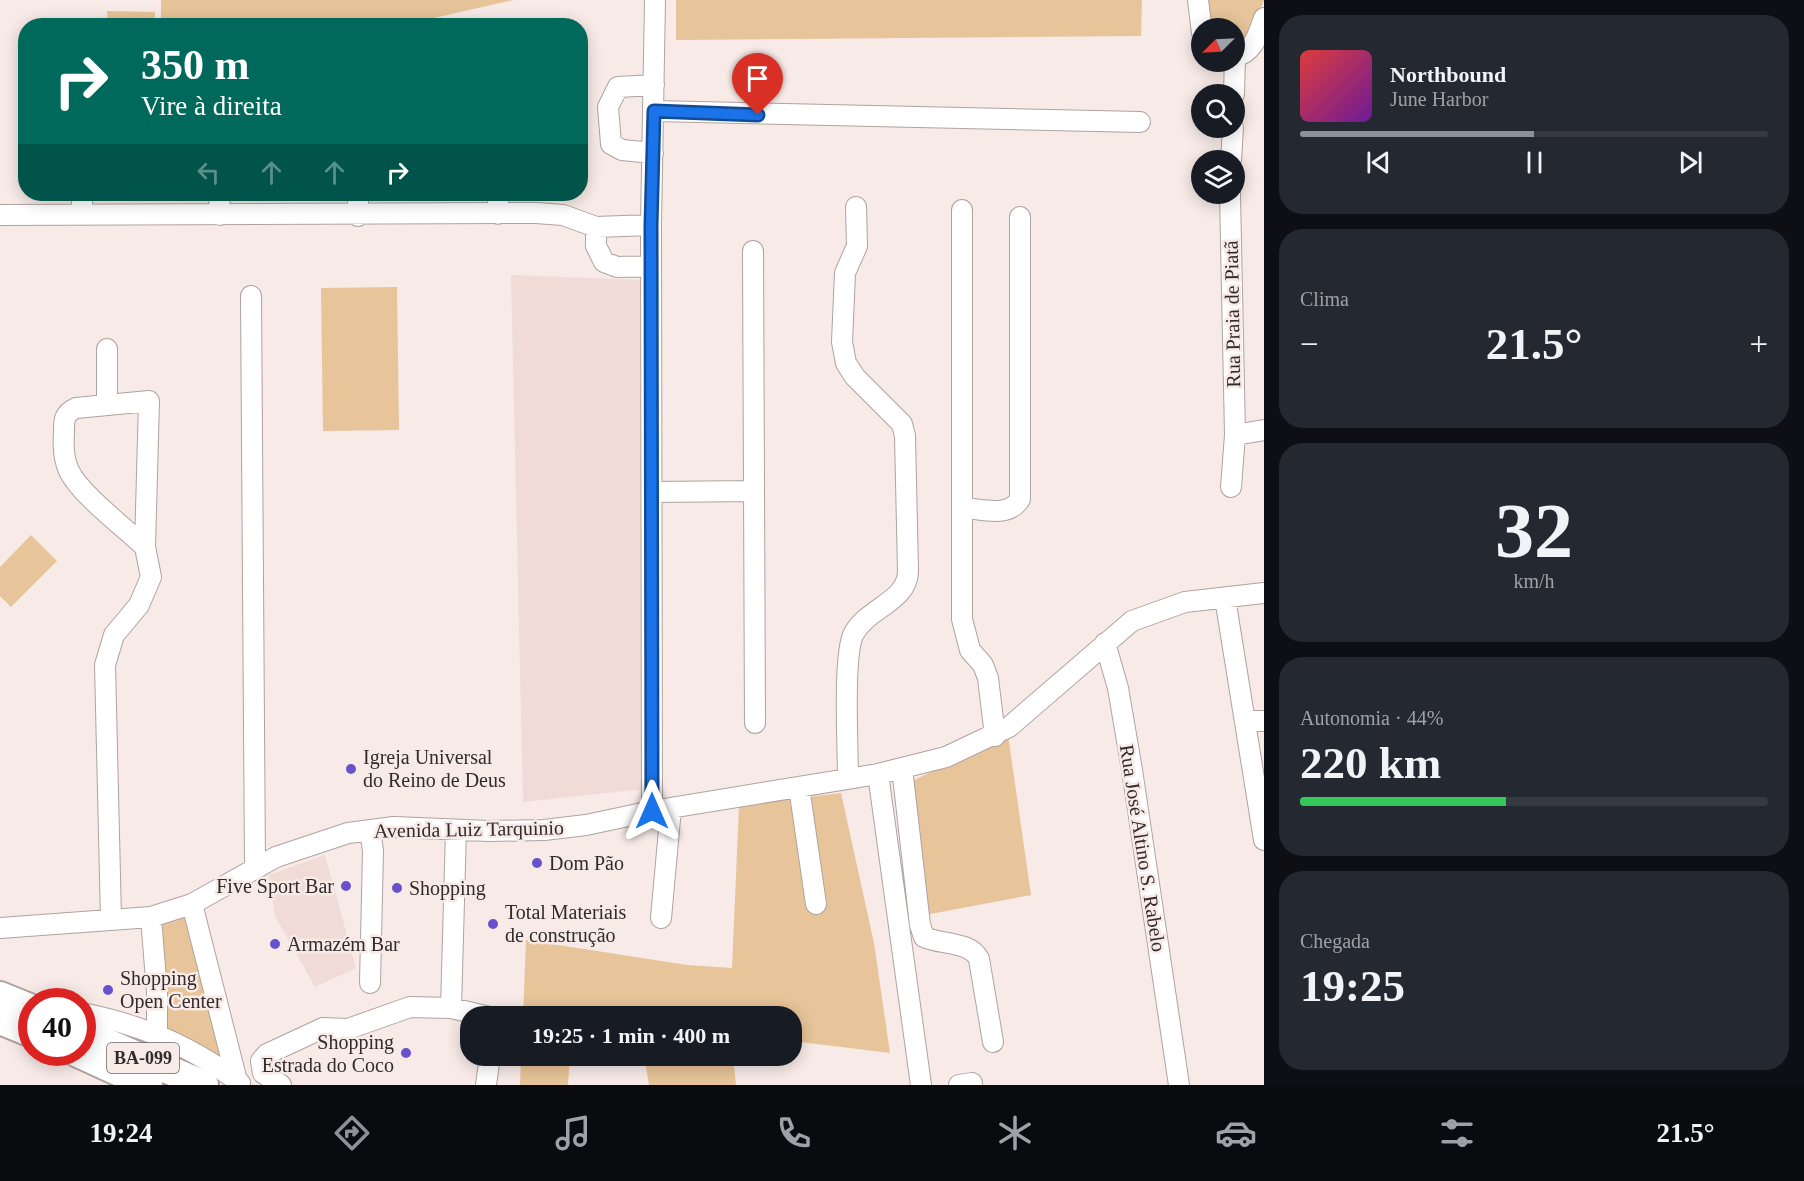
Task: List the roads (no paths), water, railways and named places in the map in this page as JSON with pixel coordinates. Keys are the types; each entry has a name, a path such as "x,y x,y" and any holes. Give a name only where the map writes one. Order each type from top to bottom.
{"highway":[{"name":"BA-099","path":"96,1051 204,1085"},
{"name":"BA-099","path":"96,1055 148,1085"}],"street":[{"path":"655,0 651,225 652,492 661,809 661,918"},
{"path":"1198,0 1200,18"},
{"path":"1245,54 1255,43 1264,18"},
{"path":"652,153 622,150 611,144 608,107 618,87 654,85"},
{"path":"654,111 1140,122"},
{"path":"82,201 82,215"},
{"path":"219,201 220,214"},
{"path":"358,201 358,216"},
{"path":"498,201 498,214"},
{"name":"Rua Praia de Piatã","path":"1230,204 1235,435 1231,487"},
{"path":"848,778 849,658 853,635 863,622 904,589 908,571 902,424 855,377 846,363 842,342 845,273 857,246 856,207"},
{"path":"962,210 964,508 962,619 970,650 983,665 988,678 995,736"},
{"path":"0,215 498,214 563,215 596,227 651,225"},
{"path":"964,508 1008,511 1015,508 1020,499 1020,217"},
{"path":"596,227 596,246 604,262 617,267 651,266"},
{"path":"753,251 755,723"},
{"path":"251,296 255,867"},
{"path":"106,349 107,405"},
{"path":"111,919 105,665 114,635 139,605 151,577 145,547 149,401 76,408 64,418 66,464 81,487 145,547"},
{"path":"1235,435 1264,430"},
{"path":"652,492 754,491"},
{"name":"Avenida Luiz Tarquinio","path":"0,928 151,917 192,904 255,867 315,842 370,830 394,827 544,830 586,825 661,809 878,774 946,757 995,736 1009,727 1132,621 1185,602 1264,593"},
{"path":"1225,598 1255,721 1264,840"},
{"name":"Rua José Altino S. Rabelo","path":"1105,643 1118,688 1130,758 1179,1085"},
{"path":"902,768 920,925 924,937 936,942 969,948 975,952 979,959 993,1042"},
{"path":"878,774 921,1085"},
{"path":"799,787 816,904"},
{"path":"370,830 373,851 370,984"},
{"path":"451,1008 456,830"},
{"path":"192,904 239,1083"},
{"path":"151,917 157,993 157,1035"},
{"path":"281,1085 268,1079 260,1067 267,1054 323,1028 348,1029 404,1008 460,1010"},
{"path":"96,1015 157,1035 188,1050 239,1083"},
{"path":"96,1062 117,1085"},
{"path":"486,1085 489,1066"}],"place":[{"name":"Igreja Universal do Reino de Deus","path":"351,769"},
{"name":"Dom Pão","path":"537,863"},
{"name":"Five Sport Bar","path":"346,886"},
{"name":"Shopping","path":"397,888"},
{"name":"Total Materiais de construção","path":"493,924"},
{"name":"Armazém Bar","path":"275,944"},
{"name":"Shopping Open Center","path":"108,990"},
{"name":"Shopping Estrada do Coco","path":"406,1053"}]}
